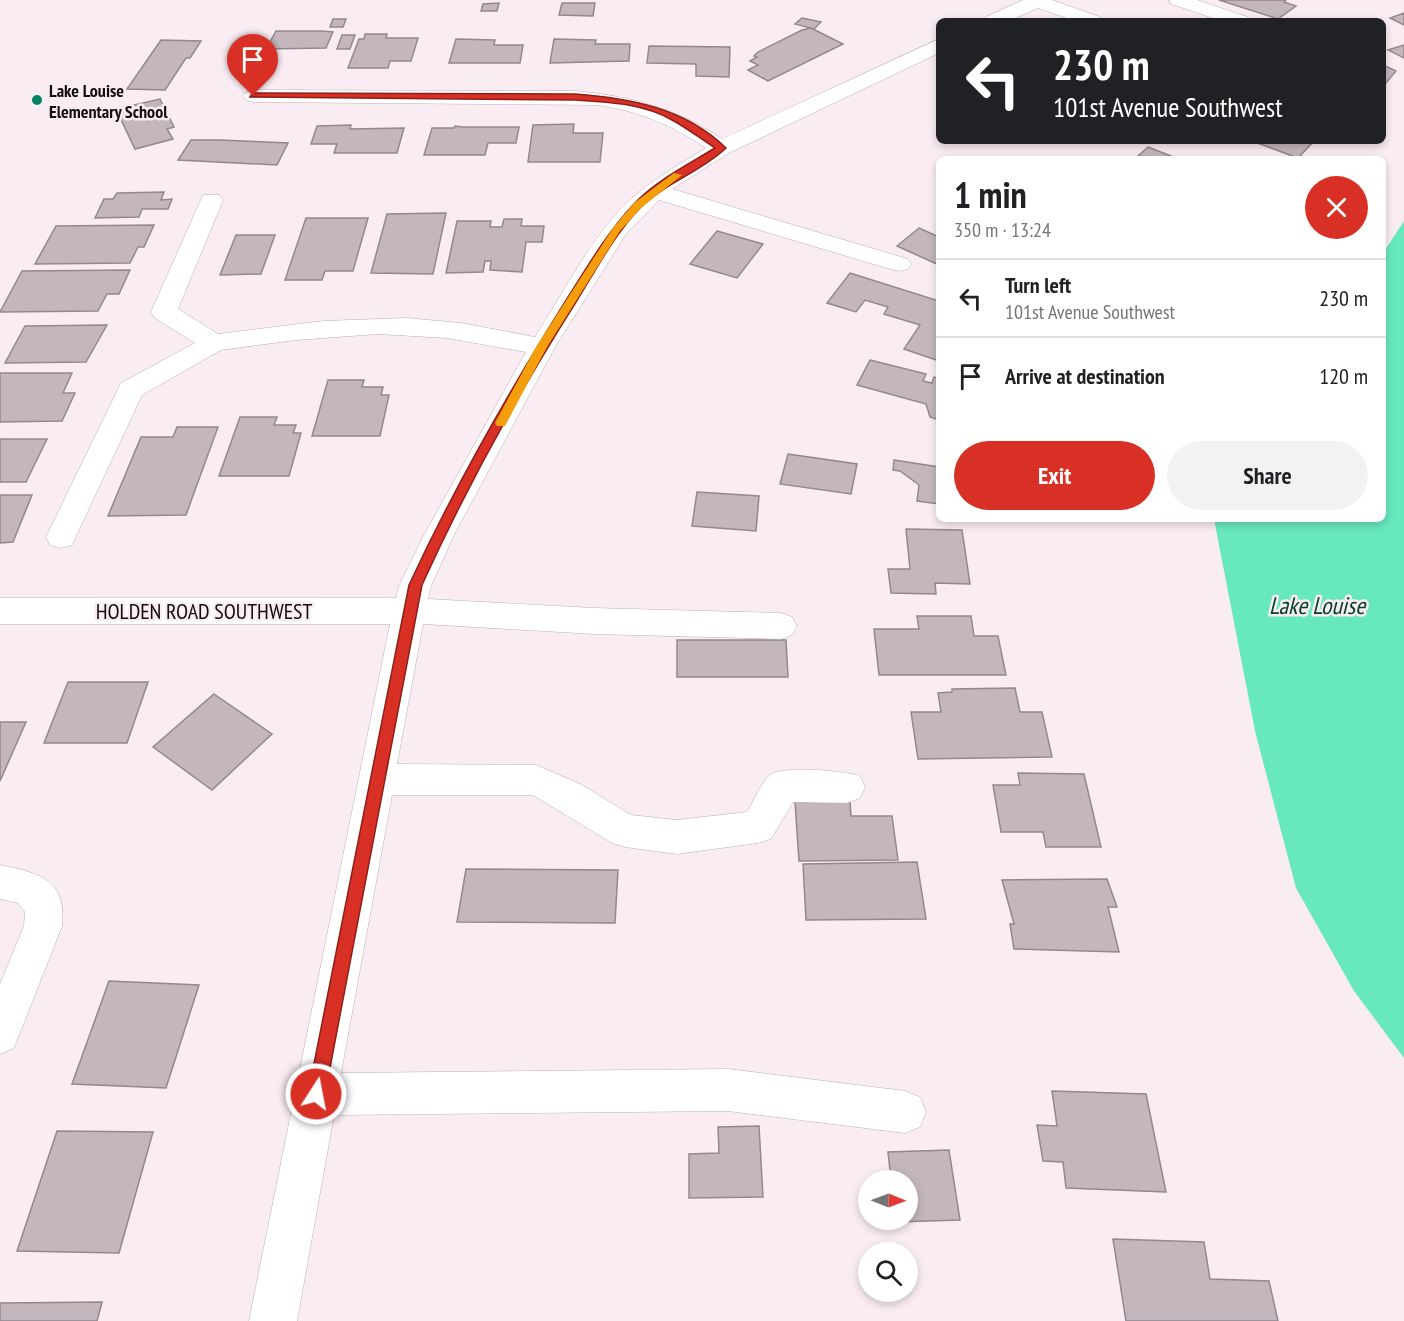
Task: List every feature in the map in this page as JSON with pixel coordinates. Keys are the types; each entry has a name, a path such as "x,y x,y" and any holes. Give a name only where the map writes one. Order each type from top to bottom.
{"street":[{"path":"999,18 1038,0 1085,18"},
{"path":"1179,0 1232,18"},
{"path":"273,1321 409,611 415,585 439,535 542,347 616,230 654,191 721,148 936,46"},
{"path":"253,96 563,97 614,100 636,104 673,117 721,148"},
{"path":"654,191 898,264"},
{"path":"211,200 164,312 214,342"},
{"path":"62,537 131,389 214,342 295,330 400,326 463,332 542,347"},
{"name":"HOLDEN ROAD SOUTHWEST","path":"0,611 409,611 572,621 781,626"},
{"path":"377,779 536,780 567,795 625,831 677,837 758,827 783,786 847,787"},
{"path":"0,1034 43,926 45,906 14,885"},
{"path":"316,1094 728,1090 905,1112"}],"water":[{"name":"Lake Louise","path":"1404,221 1404,1058 1354,991 1296,888 1255,731 1215,522 1386,522 1386,248"}],"building":[{"path":"1219,0 1286,0 1284,2 1296,6 1279,18"},
{"path":"499,3 497,11 481,11 483,4"},
{"path":"562,3 595,3 593,16 559,15"},
{"path":"1404,13 1404,25 1390,18"},
{"path":"802,18 821,22 814,29 795,24"},
{"path":"333,19 346,19 343,27 330,27"},
{"path":"811,28 843,44 768,81 748,70 758,65 750,61 757,57 754,56 758,52 802,30"},
{"path":"276,31 333,32 326,48 266,49"},
{"path":"365,34 387,34 386,38 418,38 411,61 390,61 388,68 348,68 359,39 364,39"},
{"path":"342,35 355,35 350,49 337,49"},
{"path":"456,39 495,40 494,45 523,45 520,63 449,63"},
{"path":"554,39 596,40 595,44 630,44 629,61 550,63"},
{"path":"161,40 201,41 190,58 186,58 165,90 127,89"},
{"path":"1404,45 1404,58 1388,50"},
{"path":"649,46 730,47 729,77 696,76 696,64 647,63"},
{"path":"1386,66 1396,71 1386,83"},
{"path":"160,99 174,127 167,129 173,139 135,149 116,109"},
{"path":"574,124 573,133 603,133 600,162 528,162 533,125"},
{"path":"351,125 350,129 404,128 397,153 334,153 337,144 311,144 317,126"},
{"path":"455,126 519,127 516,143 488,143 485,155 424,155 432,128 454,128"},
{"path":"191,140 288,143 277,165 178,160"},
{"path":"1260,144 1311,144 1300,156 1293,156"},
{"path":"1148,147 1171,156 1138,156"},
{"path":"164,192 161,200 172,199 168,209 142,209 139,217 95,218 104,199 113,199 117,193"},
{"path":"446,213 433,274 371,273 387,214"},
{"path":"306,218 368,218 353,271 325,271 322,280 285,280"},
{"path":"504,219 522,219 521,226 544,226 542,242 526,242 522,272 490,270 491,261 485,261 483,272 446,273 457,221 491,221 490,227 502,227"},
{"path":"154,225 144,247 138,247 130,263 35,264 56,226"},
{"path":"919,228 936,236 936,264 897,246"},
{"path":"717,231 763,244 737,278 690,264"},
{"path":"236,235 275,235 261,274 220,275"},
{"path":"130,270 119,294 107,294 98,311 0,312 22,271"},
{"path":"850,273 936,300 936,360 904,349 920,325 884,314 888,307 865,300 856,312 827,303"},
{"path":"107,325 86,362 5,363 25,326"},
{"path":"870,360 926,374 923,381 932,383 934,377 936,377 936,419 930,417 926,404 857,385"},
{"path":"0,373 72,373 63,393 75,393 62,421 0,422"},
{"path":"328,380 364,380 362,387 383,387 381,395 389,395 380,436 312,436"},
{"path":"240,417 277,417 274,425 296,425 293,433 301,433 289,476 219,476"},
{"path":"177,427 218,427 186,515 108,516 141,437 173,437"},
{"path":"0,439 47,439 26,482 0,482"},
{"path":"788,454 857,464 851,494 780,484"},
{"path":"894,460 936,467 936,504 917,501 919,485 900,471 893,470"},
{"path":"697,492 759,496 756,531 692,526"},
{"path":"0,495 32,495 13,542 0,543"},
{"path":"906,529 962,530 970,584 935,583 936,594 891,593 888,569 910,569"},
{"path":"917,616 971,616 974,636 998,636 1006,675 879,675 874,629 919,629"},
{"path":"677,640 786,640 788,677 677,677"},
{"path":"68,682 148,682 127,743 44,743"},
{"path":"1015,688 1020,712 1042,712 1052,757 918,759 911,712 941,712 938,693 952,692 952,689"},
{"path":"214,694 272,734 212,790 153,747"},
{"path":"0,722 26,722 0,781"},
{"path":"1018,773 1084,774 1101,847 1046,847 1043,832 1001,832 993,785 1020,785"},
{"path":"795,802 850,802 851,816 892,816 898,860 799,861"},
{"path":"917,862 926,919 806,920 803,864"},
{"path":"466,869 618,870 615,923 457,922"},
{"path":"1107,879 1117,907 1108,907 1119,952 1014,949 1010,924 1014,924 1002,880"},
{"path":"109,981 199,985 166,1088 72,1084"},
{"path":"1052,1091 1146,1094 1166,1192 1066,1188 1063,1162 1043,1161 1037,1125 1057,1126"},
{"path":"759,1126 763,1197 689,1198 689,1154 719,1153 718,1127"},
{"path":"57,1131 153,1132 119,1253 17,1251"},
{"path":"949,1150 960,1220 918,1221 918,1170 890,1170 888,1152"},
{"path":"1113,1239 1204,1242 1210,1279 1269,1281 1278,1321 1126,1321"},
{"path":"102,1302 97,1321 0,1321 0,1303"}],"slow traffic":[{"path":"501,423 542,347 616,230 637,206 678,175"}],"place":[{"name":"Lake Louise Elementary School","path":"37,100"}],"route":[{"path":"253,96 575,97 614,100 636,104 673,117 721,148 661,186 637,206 616,230 542,347 439,535 415,585 316,1094"}]}
